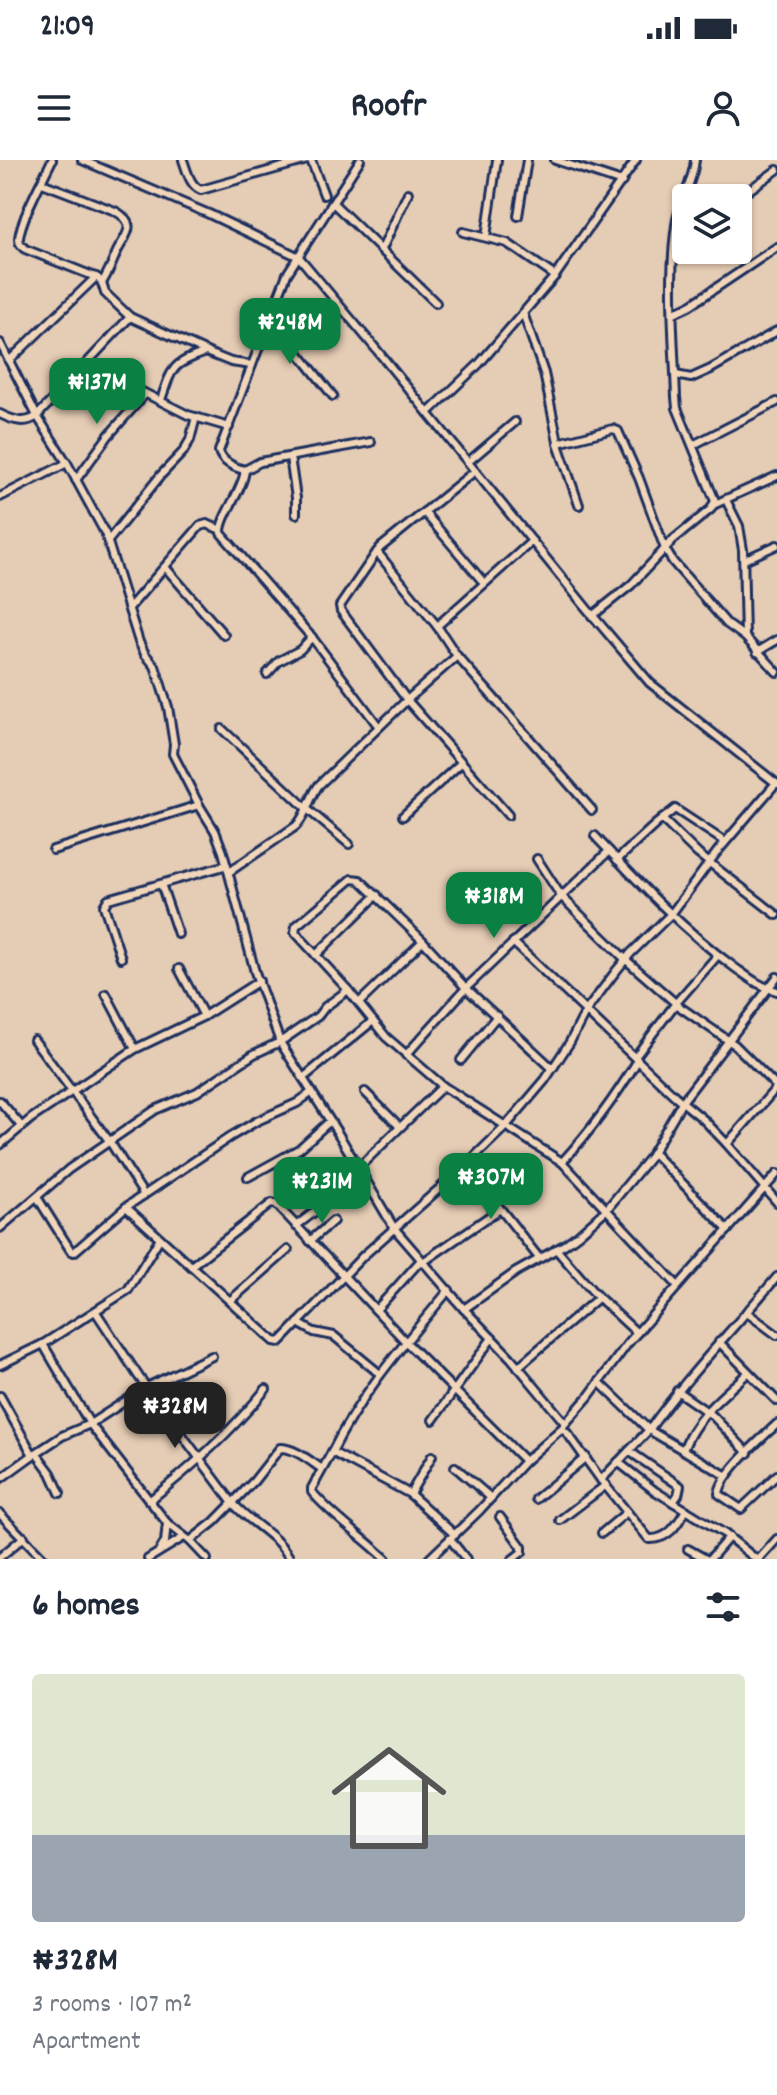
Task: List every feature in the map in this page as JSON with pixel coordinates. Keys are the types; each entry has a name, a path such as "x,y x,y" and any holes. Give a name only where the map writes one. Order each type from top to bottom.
{"street":[{"path":"52,160 23,223 19,240 21,245 96,277 105,293 130,317 231,362 252,365"},
{"path":"82,160 209,214 299,257 650,683 776,784 725,842 672,913 625,959 586,1011 545,1080 505,1127 363,1256 280,1342 277,1343 126,1207"},
{"path":"183,160 192,182 201,190 309,160 324,195"},
{"path":"245,470 222,459 220,455 252,365 287,274 360,160"},
{"path":"486,237 497,160"},
{"path":"518,216 527,160"},
{"path":"555,160 622,182"},
{"path":"428,413 479,364 555,276 636,160"},
{"path":"690,184 695,160"},
{"path":"752,188 777,170"},
{"path":"42,183 115,211 127,221 128,236 102,283"},
{"path":"382,249 408,193"},
{"path":"333,203 436,303"},
{"path":"463,232 507,243 555,276"},
{"path":"674,313 777,247"},
{"path":"672,264 677,408 714,495 713,505"},
{"path":"9,361 96,277"},
{"path":"523,313 545,379 558,443 579,505"},
{"path":"0,414 31,421 130,317"},
{"path":"270,317 333,396"},
{"path":"676,375 691,378 777,331"},
{"path":"0,343 37,416 67,463 108,541 139,642 155,666 168,707 173,754 215,831 280,1042 394,1228 518,1367 649,1539 671,1532 686,1510"},
{"path":"161,400 173,369 179,363 206,352"},
{"path":"87,364 196,417 229,427"},
{"path":"76,480 109,435 145,394"},
{"path":"693,445 777,402"},
{"path":"108,541 183,452 196,417"},
{"path":"468,462 515,422"},
{"path":"558,443 613,429 618,431 673,562 727,624 745,637 777,672"},
{"path":"245,470 260,462 371,442"},
{"path":"290,457 296,514"},
{"path":"0,497 67,463"},
{"path":"245,470 221,533 312,637 379,727"},
{"path":"475,471 377,552 340,608 407,700 508,815"},
{"path":"592,616 631,585 713,505 777,476"},
{"path":"726,500 739,526 744,560 745,637"},
{"path":"424,512 484,583"},
{"path":"129,608 200,526 207,524 221,530"},
{"path":"437,626 532,541"},
{"path":"744,560 777,545"},
{"path":"377,552 437,626 457,656 592,810"},
{"path":"165,567 224,635"},
{"path":"267,674 279,661 300,650 312,637"},
{"path":"757,652 777,640"},
{"path":"121,958 104,904 110,898 228,869 259,853 303,820 311,795 319,785 457,656"},
{"path":"222,729 349,844"},
{"path":"403,816 462,762"},
{"path":"53,850 199,805"},
{"path":"617,860 676,809 725,842"},
{"path":"662,819 709,862 777,915"},
{"path":"595,836 718,955 769,989 777,991"},
{"path":"406,1055 466,988 609,851"},
{"path":"537,859 561,896 625,959 676,1003 730,1041 777,1087 727,1144"},
{"path":"552,1068 466,988 360,880 352,879 296,926 295,932 386,1037 443,1086 562,1162 678,1286"},
{"path":"161,884 178,934"},
{"path":"316,955 377,895"},
{"path":"359,1003 423,941"},
{"path":"513,942 703,1119 777,1202"},
{"path":"562,1162 625,1081 636,1059 676,1003 718,955"},
{"path":"179,969 204,1016"},
{"path":"464,1309 579,1234 607,1209 653,1153 682,1102 777,977"},
{"path":"0,1145 73,1090 135,1049 204,1016 259,981"},
{"path":"0,1228 69,1169 155,1110 197,1092 254,1054 280,1042 318,1016 348,990"},
{"path":"106,994 135,1049"},
{"path":"461,1060 497,1016"},
{"path":"303,1078 373,1021"},
{"path":"34,1040 110,1142 144,1195"},
{"path":"358,1168 443,1086"},
{"path":"37,1197 72,1252 126,1207 230,1137 297,1103 312,1092"},
{"path":"365,1092 400,1127"},
{"path":"0,1101 22,1127"},
{"path":"248,1177 299,1149 330,1121"},
{"path":"653,1153 728,1230"},
{"path":"466,1165 539,1258"},
{"path":"429,1559 563,1425 637,1333 777,1174"},
{"path":"296,1226 330,1200"},
{"path":"191,1266 272,1203 276,1204 406,1342 525,1461"},
{"path":"376,1310 422,1261 500,1209"},
{"path":"310,1241 333,1221"},
{"path":"0,1365 43,1344 128,1290 160,1238"},
{"path":"556,1249 598,1298 637,1333"},
{"path":"231,1300 288,1250"},
{"path":"560,1520 604,1483 677,1391 775,1282"},
{"path":"386,1559 313,1494 312,1488 353,1412 449,1290"},
{"path":"518,1367 598,1298"},
{"path":"96,1312 232,1502 275,1540 290,1559"},
{"path":"746,1312 777,1335"},
{"path":"298,1323 314,1332 334,1336 380,1374"},
{"path":"433,1420 492,1338"},
{"path":"719,1342 777,1401"},
{"path":"43,1344 90,1424 167,1523 206,1559"},
{"path":"0,1479 62,1436 90,1424 147,1387 212,1356"},
{"path":"683,1450 706,1410 748,1373"},
{"path":"599,1382 649,1430 727,1476"},
{"path":"149,1501 200,1460 266,1389"},
{"path":"677,1391 706,1410 748,1453"},
{"path":"0,1396 34,1454 51,1473 60,1493"},
{"path":"775,1429 727,1476 719,1494 741,1509 777,1475"},
{"path":"148,1559 214,1522 283,1447 322,1469"},
{"path":"629,1451 680,1486 673,1502"},
{"path":"332,1452 410,1494 453,1537 466,1559"},
{"path":"410,1494 432,1456"},
{"path":"536,1499 586,1457"},
{"path":"618,1462 655,1491 729,1537 757,1559 777,1539"},
{"path":"455,1467 491,1498"},
{"path":"602,1533 627,1512"},
{"path":"0,1514 44,1559"},
{"path":"500,1517 522,1547 522,1552 513,1559"},
{"path":"158,1553 165,1542 167,1523"},
{"path":"0,1557 24,1537"},
{"path":"688,1549 708,1559 729,1537"}]}
